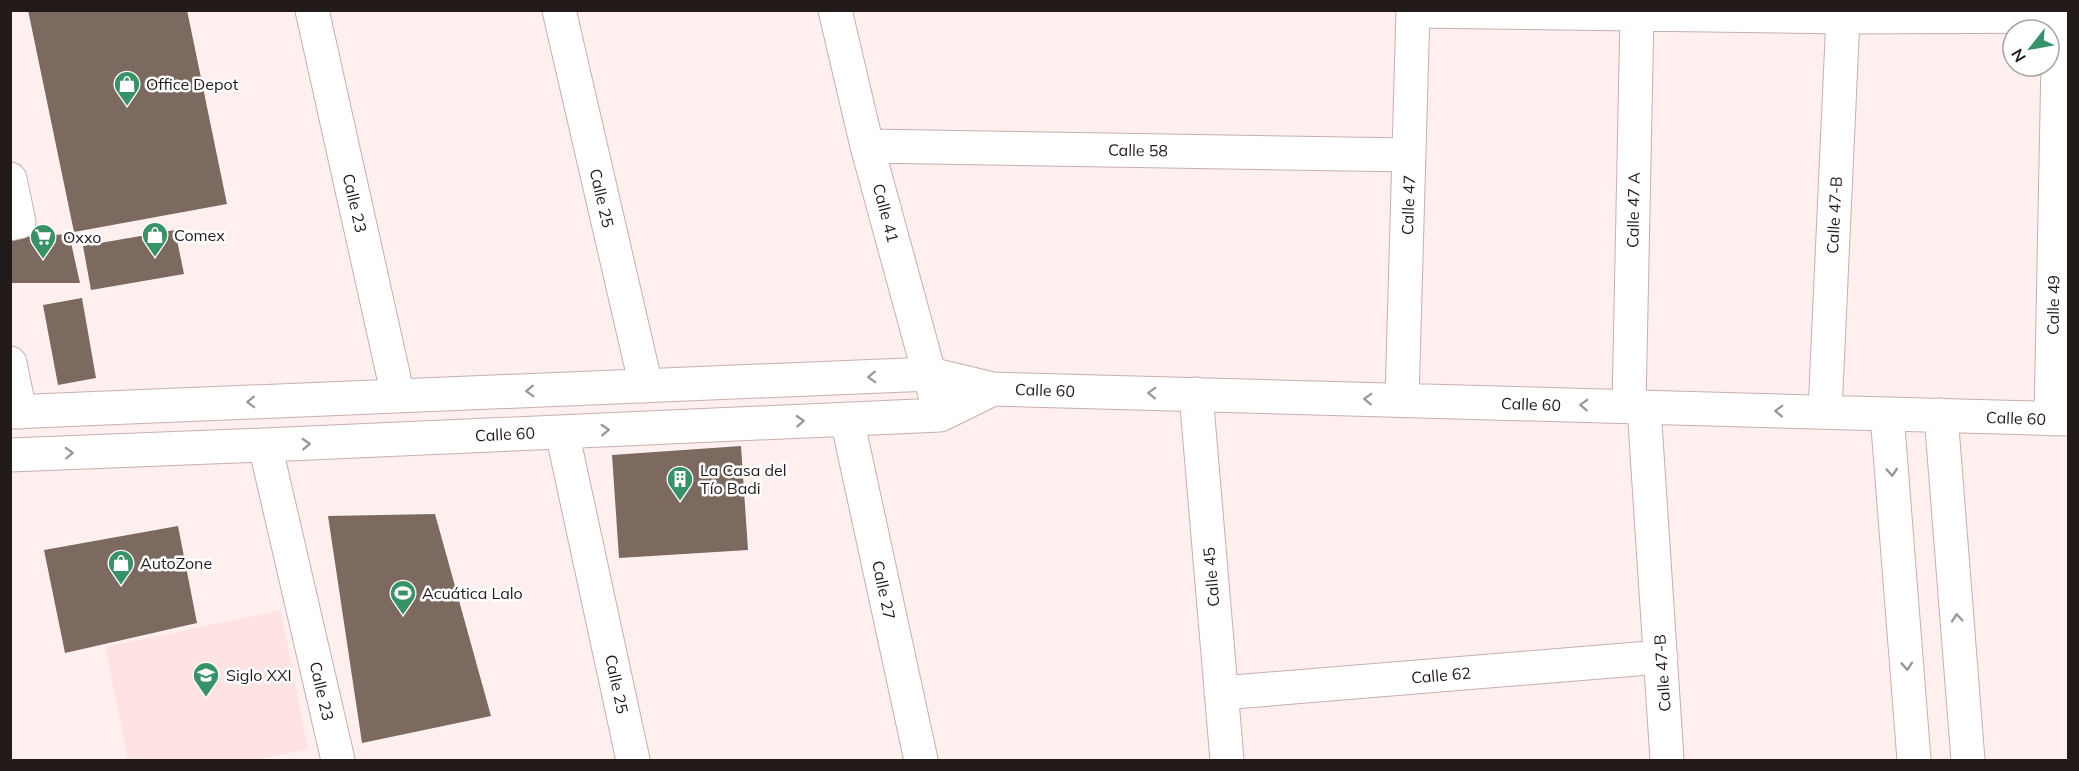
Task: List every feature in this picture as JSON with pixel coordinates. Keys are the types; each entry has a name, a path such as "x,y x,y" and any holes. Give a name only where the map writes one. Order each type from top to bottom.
{"street":[{"name":"Calle 23","path":"312,10 398,396"},
{"name":"Calle 25","path":"559,10 646,386"},
{"name":"Calle 41","path":"835,10 867,146 940,415"},
{"path":"1413,11 1844,17 2062,14"},
{"name":"Calle 47","path":"1402,400 1413,11"},
{"name":"Calle 47 A","path":"1637,14 1637,406"},
{"name":"Calle 49","path":"2060,419 2062,14"},
{"name":"Calle 47-B","path":"1825,412 1844,17"},
{"name":"Calle 58","path":"867,146 1409,155"},
{"path":"10,179 19,222 10,224"},
{"path":"10,363 15,412"},
{"name":"Calle 60","path":"15,412 930,374 993,389 2060,419"},
{"name":"Calle 60","path":"10,455 266,446 940,415 993,389"},
{"name":"Calle 45","path":"1196,394 1227,760"},
{"name":"Calle 47-B","path":"1637,406 1661,657 1668,760"},
{"path":"1887,414 1914,760"},
{"path":"1941,416 1968,760"},
{"name":"Calle 27","path":"847,419 921,760"},
{"name":"Calle 25","path":"562,432 633,760"},
{"name":"Calle 23","path":"266,446 338,760"},
{"name":"Calle 62","path":"1221,693 1661,657"}],"shaded area":[{"name":"Siglo XXI","path":"281,610 308,749 254,760 128,760 105,647"}],"building":[{"name":"Office Depot","path":"28,10 187,10 227,204 74,232"},
{"path":"175,230 184,274 91,290 83,246"},
{"name":"Oxxo","path":"69,234 80,283 10,283 10,238"},
{"path":"82,298 96,378 58,385 43,305"},
{"name":"La Casa del Tío Badi","path":"741,446 748,550 619,558 612,455"},
{"name":"Acuática Lalo","path":"435,514 491,716 362,743 328,516"},
{"name":"AutoZone","path":"178,526 197,623 65,653 44,550"}],"place":[{"name":"Office Depot","path":"127,107"},
{"name":"Comex","path":"155,258"},
{"name":"Oxxo","path":"43,260"},
{"name":"La Casa del Tío Badi","path":"680,502"},
{"name":"AutoZone","path":"121,586"},
{"name":"Acuática Lalo","path":"403,616"},
{"name":"Siglo XXI","path":"206,698"}]}
